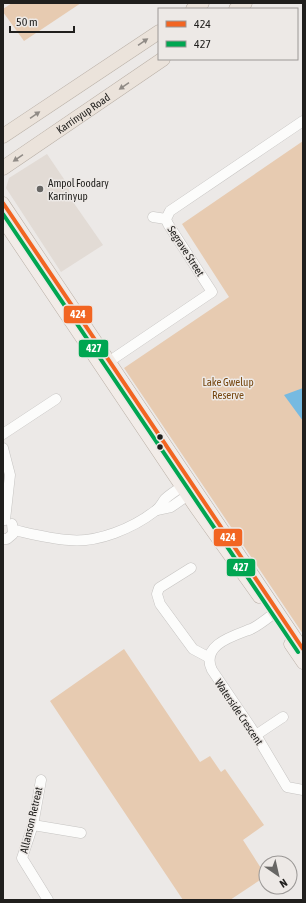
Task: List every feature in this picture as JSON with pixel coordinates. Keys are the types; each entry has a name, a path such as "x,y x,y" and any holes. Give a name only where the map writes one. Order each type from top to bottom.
{"highway":[{"path":"3,136 158,33"},
{"name":"Karrinyup Road","path":"3,168 161,60"}],"main road":[{"path":"3,203 106,364 272,611 303,663"},
{"path":"3,221 106,364"},
{"path":"272,611 303,649"}],"street":[{"name":"Segrave Street","path":"106,364 212,292 166,219 170,212 303,122"},
{"path":"153,217 166,219"},
{"path":"3,434 56,399"},
{"path":"3,448 10,475 4,520 11,522 14,530"},
{"path":"14,530 69,540 88,539 128,527 157,510 171,507 189,488"},
{"path":"3,539 10,537 14,530"},
{"path":"191,568 160,588 157,594 160,604 193,649 208,656 214,648 240,632 252,628 272,611"},
{"name":"Waterside Crescent","path":"208,656 212,670 256,735 287,787 303,790"},
{"path":"256,735 283,717"},
{"name":"Allanson Retreat","path":"41,780 33,824 22,858 48,900"},
{"path":"33,824 81,833"}],"shaded area":[{"path":"47,154 68,185 71,199 103,245 61,272 6,188 9,178"}],"green space":[{"path":"12,3 81,3 24,41 3,12 3,9"},
{"name":"Lake Gwelup Reserve","path":"303,141 303,634 124,368 229,297 182,224"},
{"path":"124,649 200,762 210,756 221,772 225,769 264,825 243,840 258,863 258,881 230,900 183,900 50,701"}],"water":[{"path":"303,388 303,421 284,395"}],"transit line":[{"name":"424","path":"3,203 303,649"},
{"name":"427","path":"3,214 298,652"}],"place":[{"name":"Ampol Foodary Karrinyup","path":"40,189"}]}
